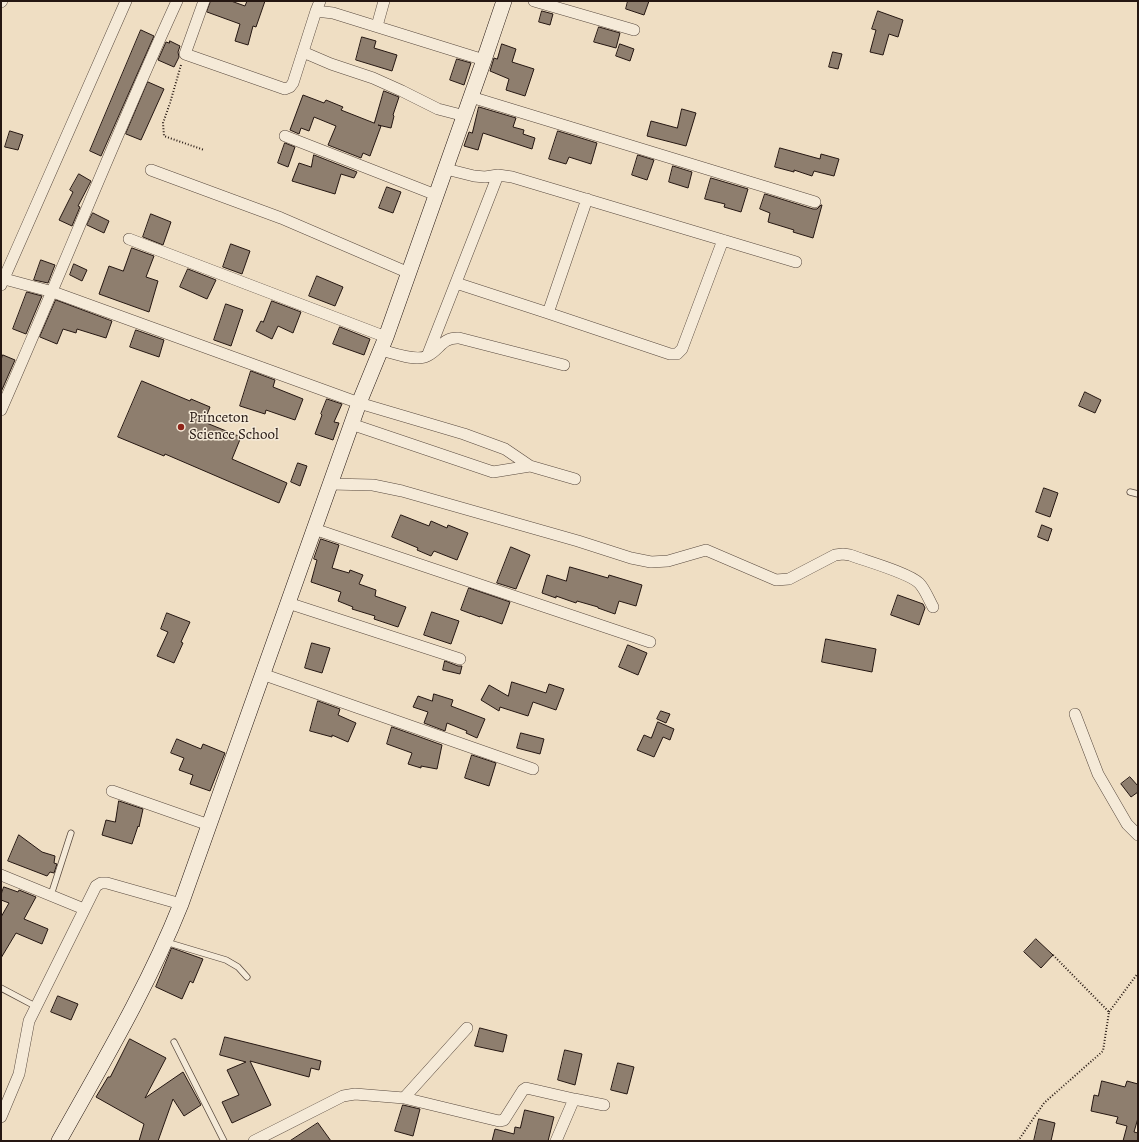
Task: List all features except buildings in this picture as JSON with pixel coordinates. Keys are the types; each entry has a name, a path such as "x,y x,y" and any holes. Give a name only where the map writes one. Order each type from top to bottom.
{"street":[{"path":"126,1 2,281 53,292 358,403 471,436 505,449 530,466 575,479"},
{"path":"1,410 53,292 142,78 177,1"},
{"path":"204,1 185,54 285,89 290,87 293,83 318,6 484,60"},
{"path":"377,26 384,1"},
{"path":"59,1141 128,1019 166,942 181,904 358,403 383,344 409,273 504,1"},
{"path":"534,1 634,30"},
{"path":"303,52 331,64 373,78 438,109 465,116"},
{"path":"471,97 815,202"},
{"path":"286,136 436,195"},
{"path":"446,168 474,176 486,177 498,175 512,177 796,262"},
{"path":"151,170 281,218 409,273"},
{"path":"427,356 498,175"},
{"path":"548,313 587,199"},
{"path":"129,239 416,359 427,356 452,337 564,365"},
{"path":"456,283 670,354 677,354 682,349 723,240"},
{"path":"351,424 493,472 530,466"},
{"path":"330,484 373,485 402,491 578,541 631,558 651,562 668,561 706,550 776,580 789,579 835,555 850,555 915,580 920,584 933,607"},
{"path":"314,529 650,642"},
{"path":"288,603 460,658"},
{"path":"262,674 533,769"},
{"path":"1075,714 1098,774 1127,824 1138,835"},
{"path":"112,791 209,825"},
{"path":"1,875 84,909"},
{"path":"1,1117 19,1074 27,1027 35,1006 96,886 101,883 108,883 181,904"},
{"path":"404,1098 467,1028"},
{"path":"256,1141 343,1096 355,1094 404,1098 500,1121 504,1120 523,1090 526,1088 604,1105"},
{"path":"556,1141 574,1099"}],"lane":[{"path":"1130,492 1138,494"},
{"path":"51,895 71,833"},
{"path":"166,942 226,960 238,967 247,977"},
{"path":"1,988 35,1006"},
{"path":"174,1042 224,1141"}],"path":[{"path":"185,54 170,103 162,123 164,136 204,150"},
{"path":"1053,955 1109,1012"},
{"path":"1018,1141 1044,1103 1103,1051 1109,1012 1138,973"}],"place":[{"name":"Princeton Science School","path":"181,427"}]}
